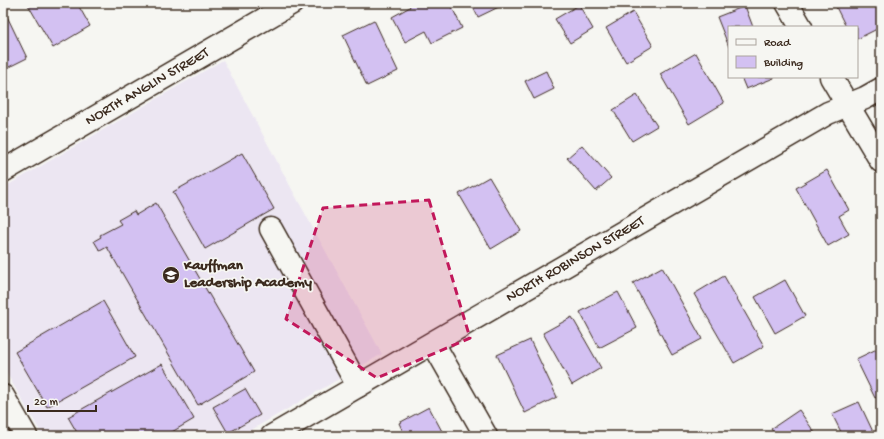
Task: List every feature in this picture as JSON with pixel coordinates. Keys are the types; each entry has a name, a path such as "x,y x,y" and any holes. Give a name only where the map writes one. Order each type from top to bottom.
{"street":[{"name":"NORTH ANGLIN STREET","path":"3,171 292,3"},
{"path":"787,3 800,26"},
{"path":"832,78 881,161"},
{"name":"NORTH ROBINSON STREET","path":"272,436 828,113 848,106 881,89"},
{"path":"271,229 358,386"},
{"path":"432,343 486,436"},
{"path":"3,396 26,436"}],"highlighted area":[{"path":"429,200 470,338 377,378 286,319 323,208"}],"shaded area":[{"name":"Kauffman Leadership Academy","path":"223,60 382,354 241,436 43,436 3,367 3,188"}],"building":[{"path":"27,3 77,3 90,26 53,48"},
{"path":"408,3 450,3 462,28 432,43 426,31 405,42 392,17 410,7"},
{"path":"471,3 507,3 478,17"},
{"path":"834,3 879,3 881,7 881,27 858,38 858,26 846,26"},
{"path":"579,5 593,29 570,43 555,19"},
{"path":"745,6 753,26 728,26 728,44 717,17"},
{"path":"4,10 27,58 3,70 3,11"},
{"path":"633,12 653,46 626,62 606,28"},
{"path":"374,20 398,71 367,86 343,35"},
{"path":"696,53 724,103 689,124 660,74"},
{"path":"546,71 554,89 534,99 525,81"},
{"path":"741,78 774,78 746,89"},
{"path":"637,95 657,126 632,141 613,110"},
{"path":"582,145 611,178 596,191 567,158"},
{"path":"242,153 274,209 205,249 173,192"},
{"path":"827,170 849,210 839,216 849,234 828,246 796,188"},
{"path":"489,177 521,231 491,249 459,194"},
{"path":"156,203 254,372 198,405 107,247 100,251 94,241 101,237 100,235 121,224 118,220 134,211 136,215"},
{"path":"662,267 702,339 672,355 633,283"},
{"path":"724,276 764,346 734,363 694,294"},
{"path":"785,280 805,316 775,333 755,297"},
{"path":"618,292 637,328 599,348 580,312"},
{"path":"103,301 135,357 47,407 15,352"},
{"path":"572,317 601,368 572,385 543,333"},
{"path":"530,340 557,397 525,413 497,355"},
{"path":"881,347 881,395 875,398 856,359"},
{"path":"162,364 194,419 165,436 79,436 68,417"},
{"path":"245,389 260,415 228,433 213,407"},
{"path":"859,402 875,436 843,436 832,414"},
{"path":"429,407 444,435 405,436 399,423"},
{"path":"799,410 817,436 776,436 771,429"}],"place":[{"name":"Kauffman Leadership Academy","path":"171,275"}]}
